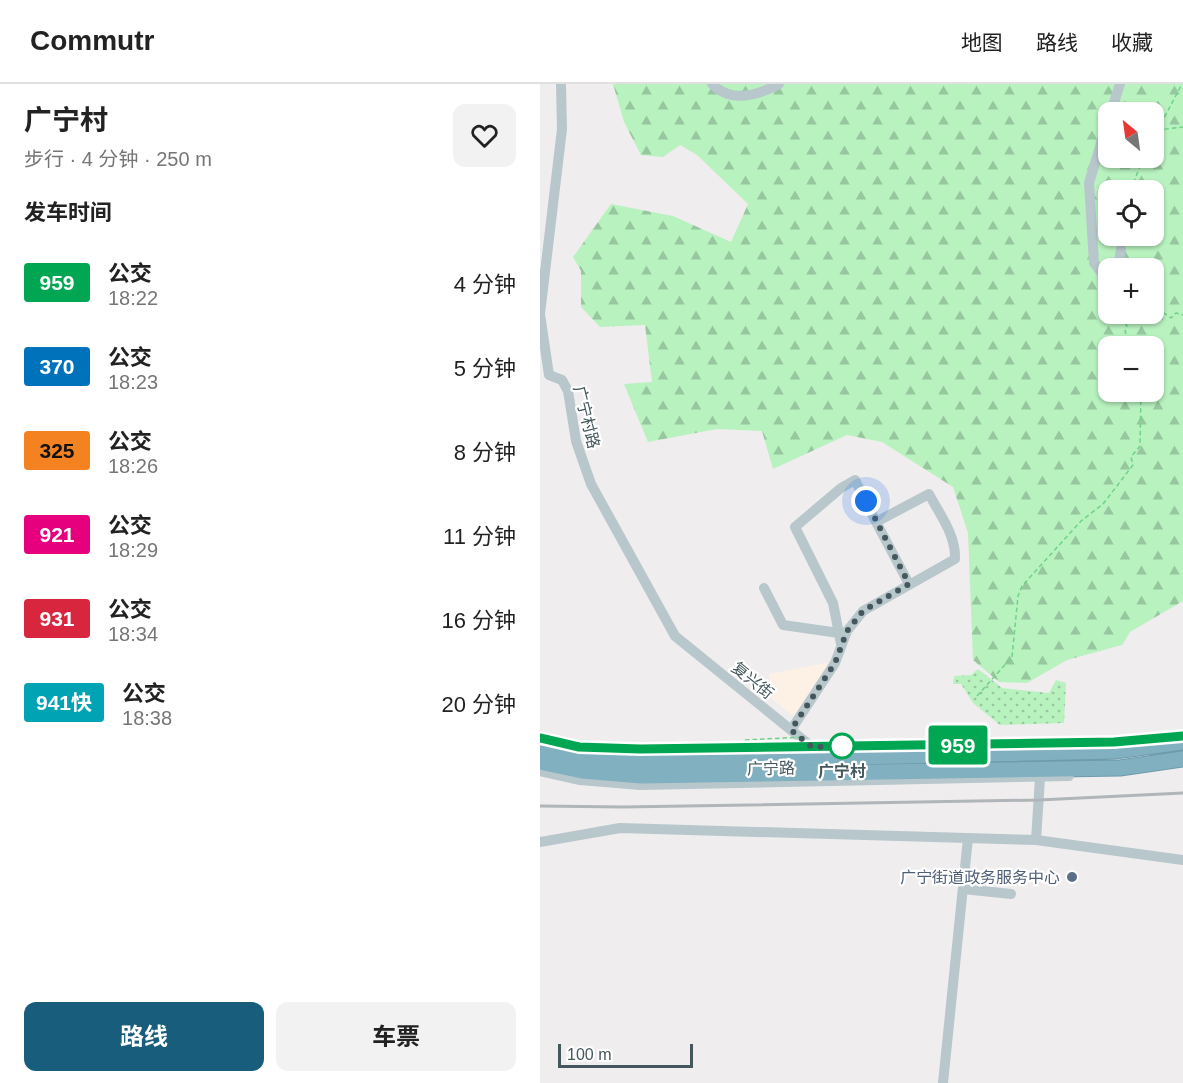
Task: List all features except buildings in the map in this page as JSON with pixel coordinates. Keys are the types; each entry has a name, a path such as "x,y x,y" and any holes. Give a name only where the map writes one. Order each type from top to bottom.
{"highway":[{"path":"540,747 580,757 642,762 1115,751 1183,742"},
{"path":"540,762 582,771 642,776 1120,768 1183,759"}],"street":[{"name":"广宁村路","path":"561,84 562,129 543,266 540,314 545,376 562,380 568,391 576,441 591,484 675,636"},
{"path":"712,84 717,89 741,96 752,96 779,84"},
{"path":"1114,102 1120,84"},
{"path":"1098,153 1089,183 1094,263 1098,268"},
{"path":"1120,258 1121,249"},
{"path":"841,644 833,603 795,527 841,488 855,480 909,584"},
{"path":"791,730 835,663 847,631 863,611 955,559 955,548 951,535 929,494 876,522"},
{"path":"764,588 783,625 839,633"},
{"name":"复兴街","path":"675,636 791,730 817,746"},
{"name":"广宁路","path":"540,739 579,747 630,749 1114,742 1183,736"},
{"name":"广宁路","path":"540,771 580,780 640,785 1040,778 1183,767"},
{"path":"1036,840 1040,778"},
{"path":"540,843 620,828 1036,840 1183,860"},
{"path":"943,1083 968,838"},
{"path":"963,889 1011,894"}],"path":[{"path":"1164,117 1182,84"},
{"path":"1164,129 1183,127"},
{"path":"1164,313 1171,318 1176,313 1183,315"},
{"path":"976,696 1012,657 1018,596 1022,586 1081,521 1103,504 1133,465 1131,457 1140,446 1141,402"},
{"path":"745,740 803,737 803,746 817,746"}],"shaded area":[{"path":"831,662 795,718 770,697 769,674"}],"green space":[{"path":"613,84 1183,84 1183,601 1130,632 1122,645 1067,660 1027,683 999,682 973,660 968,533 953,487 882,442 847,435 773,469 762,431 717,429 648,442 624,384 652,382 645,325 600,327 581,307 581,271 573,257 611,204 673,216 731,242 748,204 697,155 680,145 663,157 641,155 624,122"},
{"path":"978,669 1002,688 1049,693 1056,680 1066,683 1064,723 1000,725 973,703 961,684 953,684 954,676 971,675"}],"railway":[{"path":"540,806 623,807 1039,800 1183,793"}],"bus line":[{"name":"959","path":"540,738 579,747 640,749 1114,742 1183,736"}],"place":[{"name":"广宁村","path":"842,746"},
{"name":"广宁街道政务服务中心","path":"1072,877"}],"route":[{"path":"842,746 812,747 791,730 835,663 847,631 863,611 909,584 866,501"}]}
